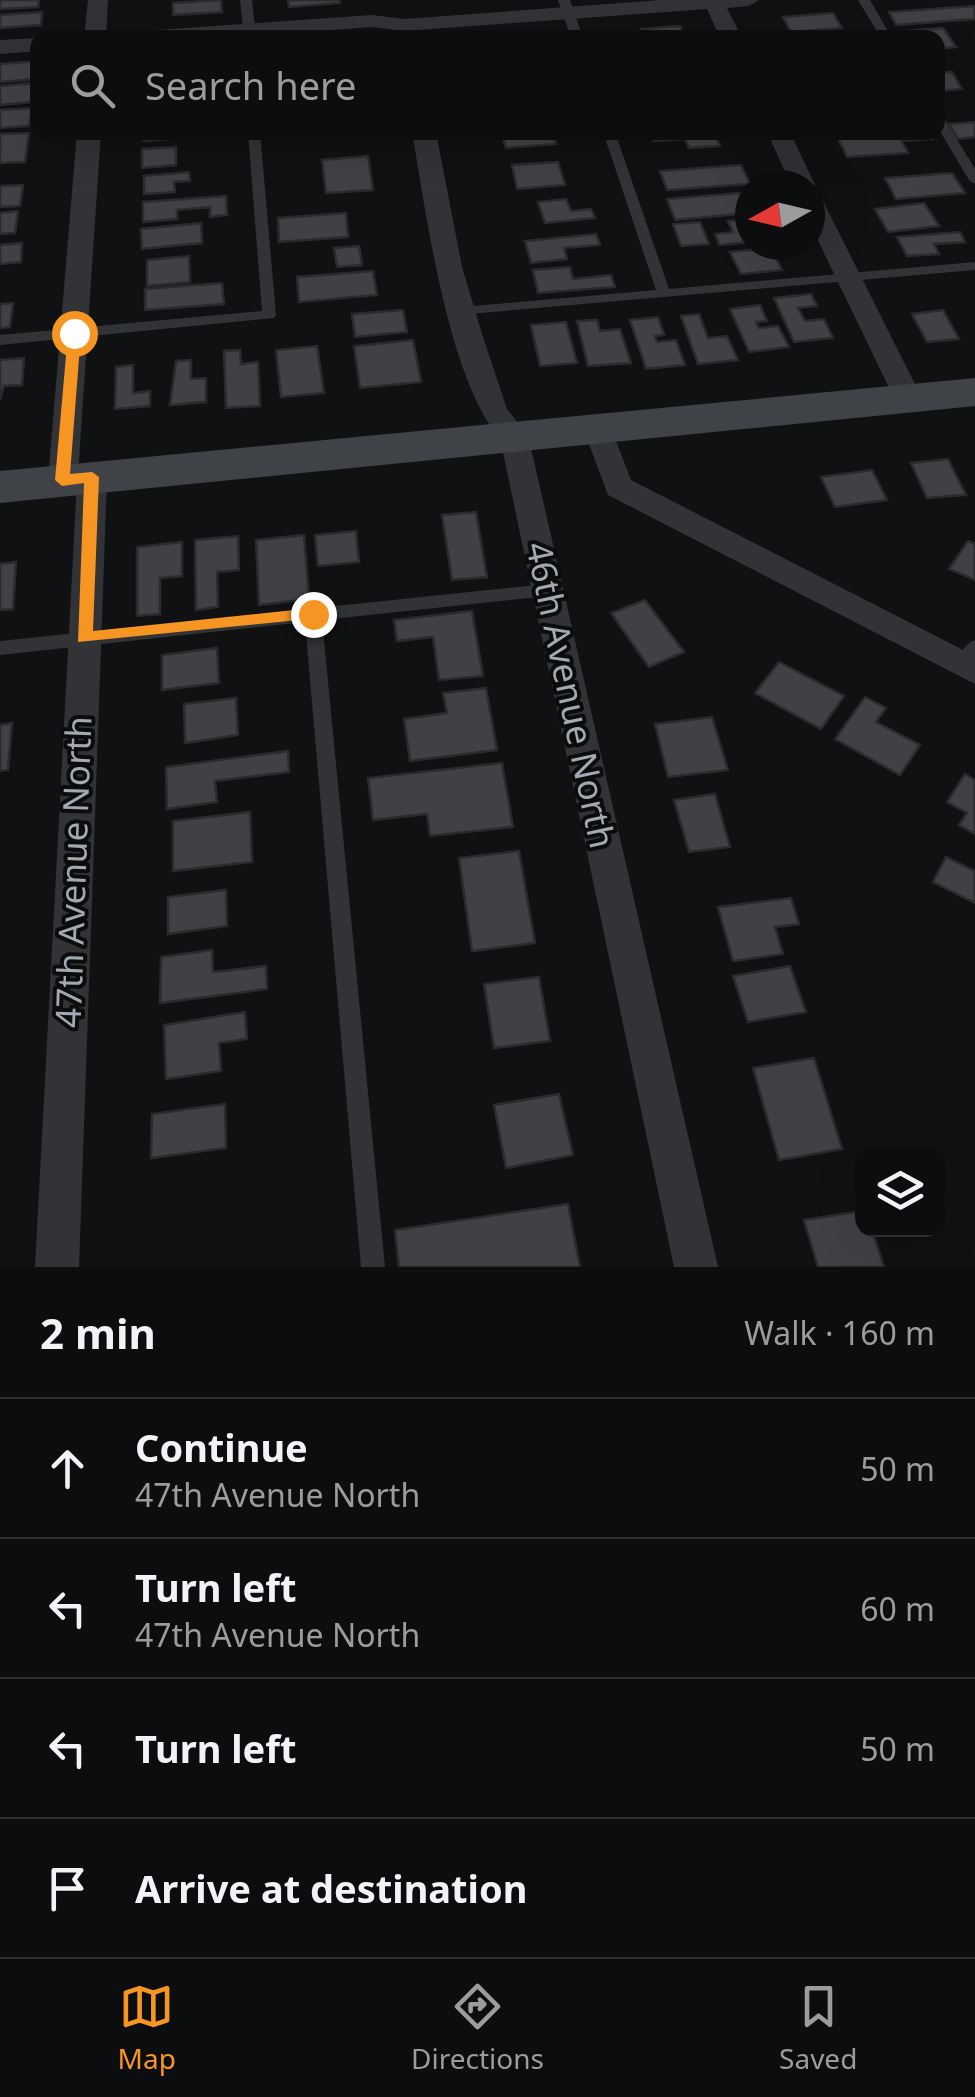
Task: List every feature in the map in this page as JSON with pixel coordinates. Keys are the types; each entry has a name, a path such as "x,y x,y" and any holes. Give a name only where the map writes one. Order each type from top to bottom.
{"main road":[{"path":"0,487 975,392"}],"street":[{"path":"96,30 98,0"},
{"path":"399,0 405,30"},
{"path":"412,30 566,7 750,0"},
{"path":"713,1 727,30"},
{"path":"280,30 372,21 402,30"},
{"path":"0,47 30,45"},
{"name":"47th Avenue North","path":"57,1267 84,638 74,333 87,140"},
{"name":"46th Avenue North","path":"425,140 449,266 462,312 494,413 514,436 696,1267"},
{"path":"782,140 796,170"},
{"path":"825,230 908,398"},
{"path":"596,428 618,487 971,661"}],"lane":[{"path":"246,0 249,30"},
{"path":"864,0 883,30"},
{"path":"945,130 975,180"},
{"path":"0,340 269,315 255,140"},
{"path":"612,140 664,294"},
{"path":"462,312 975,266"},
{"path":"0,648 547,590"},
{"path":"313,614 373,1267"}],"building":[{"path":"0,0 39,0 38,7 0,9"},
{"path":"221,0 222,12 173,15 173,3"},
{"path":"288,0 339,0 340,3 289,7"},
{"path":"975,6 975,19 896,25 889,12"},
{"path":"42,12 41,25 0,28 0,15"},
{"path":"833,13 842,28 790,30 783,17"},
{"path":"680,26 682,30 641,30"},
{"path":"945,31 956,47 945,48"},
{"path":"30,62 30,80 0,82 0,64"},
{"path":"945,72 952,72 962,89 945,90"},
{"path":"30,83 30,102 0,105 0,86"},
{"path":"30,108 29,126 0,128 0,110"},
{"path":"975,122 975,137 958,139 949,124"},
{"path":"29,133 25,162 0,163 0,134"},
{"path":"504,140 555,140 556,144 506,148"},
{"path":"685,140 717,140 720,146 689,148"},
{"path":"839,140 917,140 902,141 908,153 847,157"},
{"path":"176,147 176,165 142,168 142,149"},
{"path":"368,156 373,190 326,193 322,160"},
{"path":"558,162 565,185 517,189 512,165"},
{"path":"741,165 743,170 735,170 735,185 667,190 660,171"},
{"path":"189,172 190,181 174,182 175,192 144,194 144,176"},
{"path":"952,173 965,193 896,199 885,178"},
{"path":"23,185 20,206 0,207 0,186"},
{"path":"735,193 735,214 675,220 667,199"},
{"path":"226,196 227,215 210,217 210,207 177,210 177,219 143,222 143,202"},
{"path":"566,199 571,211 591,209 595,218 545,223 538,202"},
{"path":"924,203 939,226 888,232 875,209"},
{"path":"18,211 15,233 0,234 0,213"},
{"path":"346,213 348,237 279,242 278,218"},
{"path":"735,220 735,243 719,245 715,234 733,232 728,221"},
{"path":"700,222 709,244 681,246 673,224"},
{"path":"201,223 202,243 142,249 141,229"},
{"path":"960,232 965,242 934,244 939,254 907,256 897,237"},
{"path":"596,234 600,245 564,248 567,259 531,263 525,241"},
{"path":"22,243 21,262 0,264 0,245"},
{"path":"359,246 362,265 337,267 334,248"},
{"path":"730,252 735,252 735,260 777,260 782,270 741,274"},
{"path":"189,256 190,282 147,286 147,260"},
{"path":"570,267 573,279 611,275 615,287 538,293 533,270"},
{"path":"373,271 377,295 299,302 297,277"},
{"path":"222,283 224,304 145,310 145,289"},
{"path":"811,294 817,306 798,308 805,321 824,319 833,338 794,342 774,298"},
{"path":"13,303 10,327 0,328 0,304"},
{"path":"760,305 767,321 756,322 759,328 778,326 789,347 749,352 730,309"},
{"path":"403,310 407,332 355,337 352,314"},
{"path":"943,310 959,339 927,342 912,314"},
{"path":"699,314 708,338 727,336 738,360 698,364 681,316"},
{"path":"658,317 664,335 655,336 657,342 676,340 685,365 646,369 630,320"},
{"path":"597,320 600,331 620,329 631,363 588,366 577,321"},
{"path":"566,322 577,363 540,366 531,325"},
{"path":"413,340 421,382 360,388 354,346"},
{"path":"317,346 324,393 281,397 276,350"},
{"path":"240,350 241,364 258,362 260,406 226,408 224,351"},
{"path":"24,358 22,385 4,386 0,400 0,360"},
{"path":"191,360 191,379 206,378 206,402 170,405 176,361"},
{"path":"133,365 133,393 150,391 150,406 115,409 116,367"},
{"path":"948,459 966,495 927,498 911,463"},
{"path":"872,470 887,500 835,507 821,477"},
{"path":"476,512 487,577 452,580 442,515"},
{"path":"356,531 359,562 318,566 315,535"},
{"path":"304,535 309,599 259,605 256,540"},
{"path":"238,536 239,570 217,572 218,607 196,610 195,540"},
{"path":"968,541 975,544 975,580 949,569"},
{"path":"182,542 182,576 160,578 160,614 137,616 137,547"},
{"path":"16,562 13,609 0,610 0,564"},
{"path":"645,600 684,652 649,667 611,613"},
{"path":"472,611 483,676 439,680 433,637 397,641 394,620"},
{"path":"217,648 219,683 162,690 162,655"},
{"path":"779,662 844,696 821,729 755,693"},
{"path":"486,688 497,750 410,761 404,719 447,713 443,693"},
{"path":"865,697 886,708 876,722 920,745 900,775 835,739"},
{"path":"236,698 238,735 185,743 184,704"},
{"path":"712,717 728,770 668,777 655,724"},
{"path":"12,723 8,770 0,771 0,725"},
{"path":"288,751 289,772 215,781 217,802 167,809 166,767"},
{"path":"502,763 513,827 430,836 427,814 373,820 368,778"},
{"path":"965,774 975,780 975,834 959,825 967,813 947,802"},
{"path":"715,794 730,847 689,852 674,800"},
{"path":"250,812 252,862 173,871 173,821"},
{"path":"519,851 535,943 472,951 459,858"},
{"path":"946,857 975,871 975,903 933,882"},
{"path":"226,890 227,926 168,934 168,897"},
{"path":"791,898 799,924 775,927 783,954 733,961 718,907"},
{"path":"212,950 213,972 266,966 267,989 160,1003 161,957"},
{"path":"790,966 806,1012 748,1022 733,976"},
{"path":"539,977 550,1041 494,1048 484,984"},
{"path":"245,1012 247,1039 219,1043 221,1071 166,1079 164,1025"},
{"path":"814,1058 842,1149 779,1160 753,1068"},
{"path":"559,1094 573,1155 506,1168 494,1105"},
{"path":"225,1104 226,1148 151,1158 152,1114"},
{"path":"568,1204 580,1267 399,1267 395,1230"},
{"path":"855,1212 855,1237 874,1237 884,1267 818,1267 804,1220"}],"route":[{"path":"74,333 62,480 92,477 84,638 313,614"}]}
